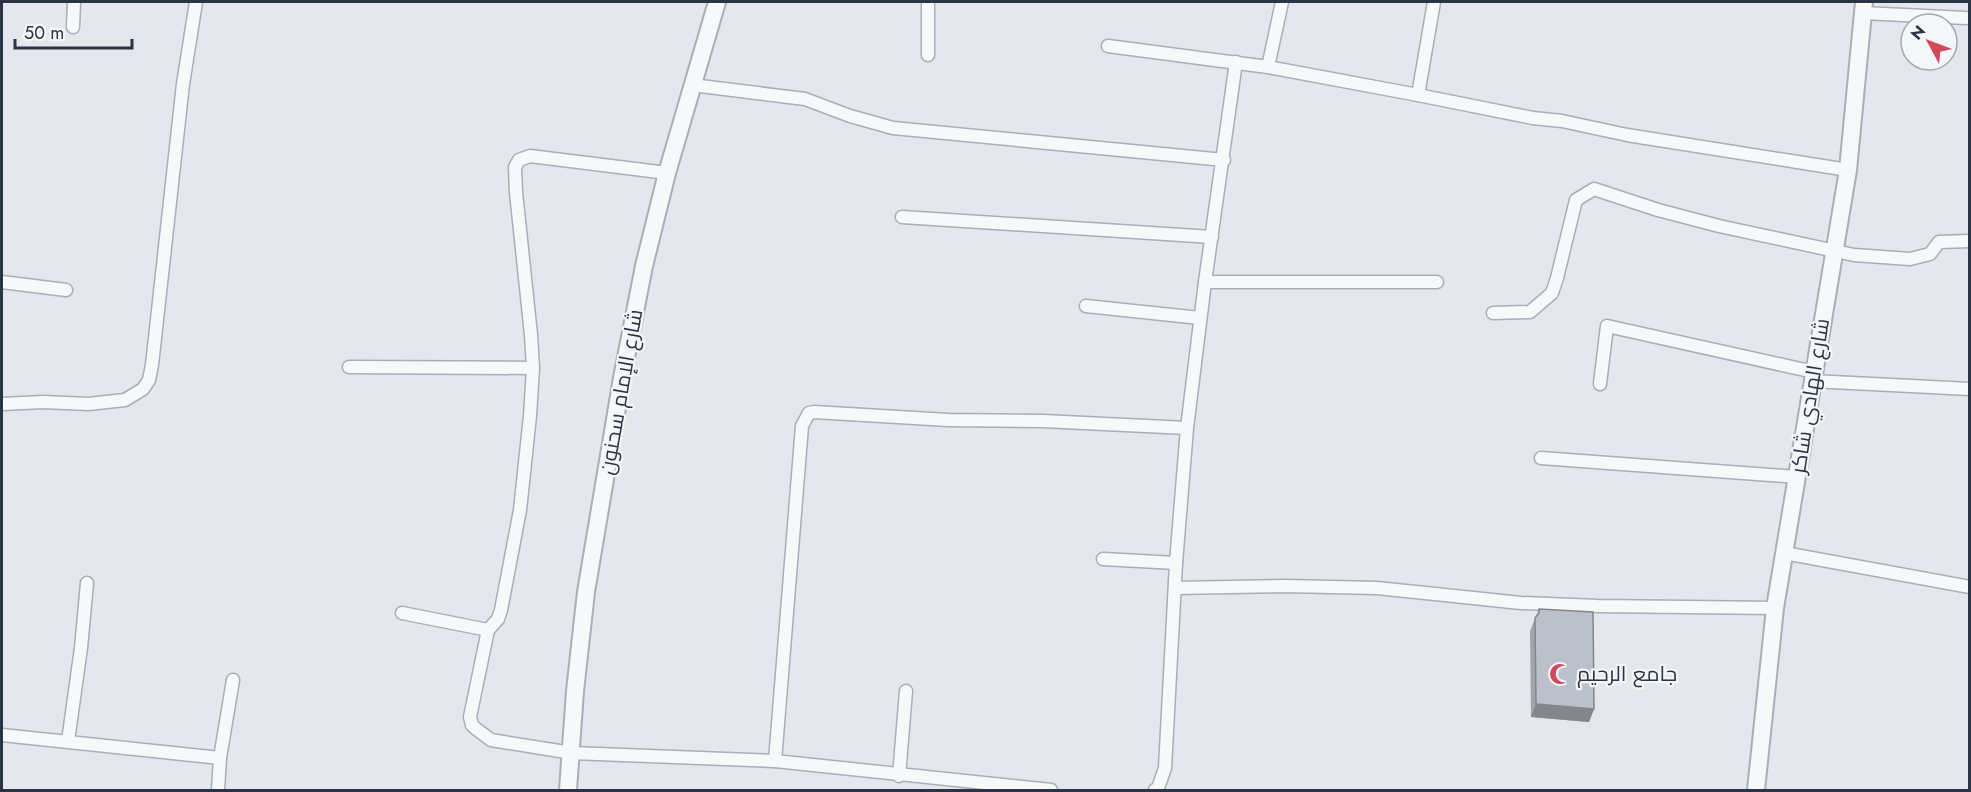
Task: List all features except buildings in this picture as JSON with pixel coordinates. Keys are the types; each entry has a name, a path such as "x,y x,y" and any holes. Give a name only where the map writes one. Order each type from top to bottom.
{"street":[{"path":"73,27 74,2"},
{"path":"2,404 118,402 140,392 149,380 167,244 183,84 196,2"},
{"name":"شارع الإمام سحنون","path":"568,790 575,691 588,581 644,266 667,173 717,2"},
{"path":"928,2 928,55"},
{"path":"1268,67 1282,2"},
{"path":"1418,95 1434,2"},
{"path":"1863,7 1966,18"},
{"name":"شارع الهادي شاكر","path":"1756,790 1784,553 1848,170 1863,7"},
{"path":"1108,46 1268,67 1627,135 1848,170"},
{"path":"1155,790 1158,788 1165,768 1176,563 1187,428 1236,62"},
{"path":"692,85 805,99 850,116 893,128 1224,160"},
{"path":"667,173 530,156 516,162 516,192 533,368 530,416 520,510 500,615 488,630 470,717 472,725 491,740 572,753 775,761 899,776 1051,790"},
{"path":"1493,313 1530,312 1552,293 1576,200 1594,189 1658,210 1719,226 1854,255 1910,259 1930,254 1939,242 1970,241"},
{"path":"902,217 1212,237"},
{"path":"2,282 66,290"},
{"path":"1205,282 1437,282"},
{"path":"1086,306 1200,318"},
{"path":"1600,384 1606,326 1813,376 1970,389"},
{"path":"349,367 533,368"},
{"path":"775,761 802,426 804,418 809,413 1187,428"},
{"path":"1541,458 1797,477"},
{"path":"1784,553 1970,587"},
{"path":"1103,559 1176,563"},
{"path":"68,741 81,648 87,583"},
{"path":"1175,588 1286,586 1377,588 1521,603 1776,608"},
{"path":"402,613 488,630"},
{"path":"218,790 220,758 233,680"},
{"path":"899,776 906,691"},
{"path":"2,735 220,758"}],"place":[{"name":"جامع الرحيم","path":"1560,674"}]}
